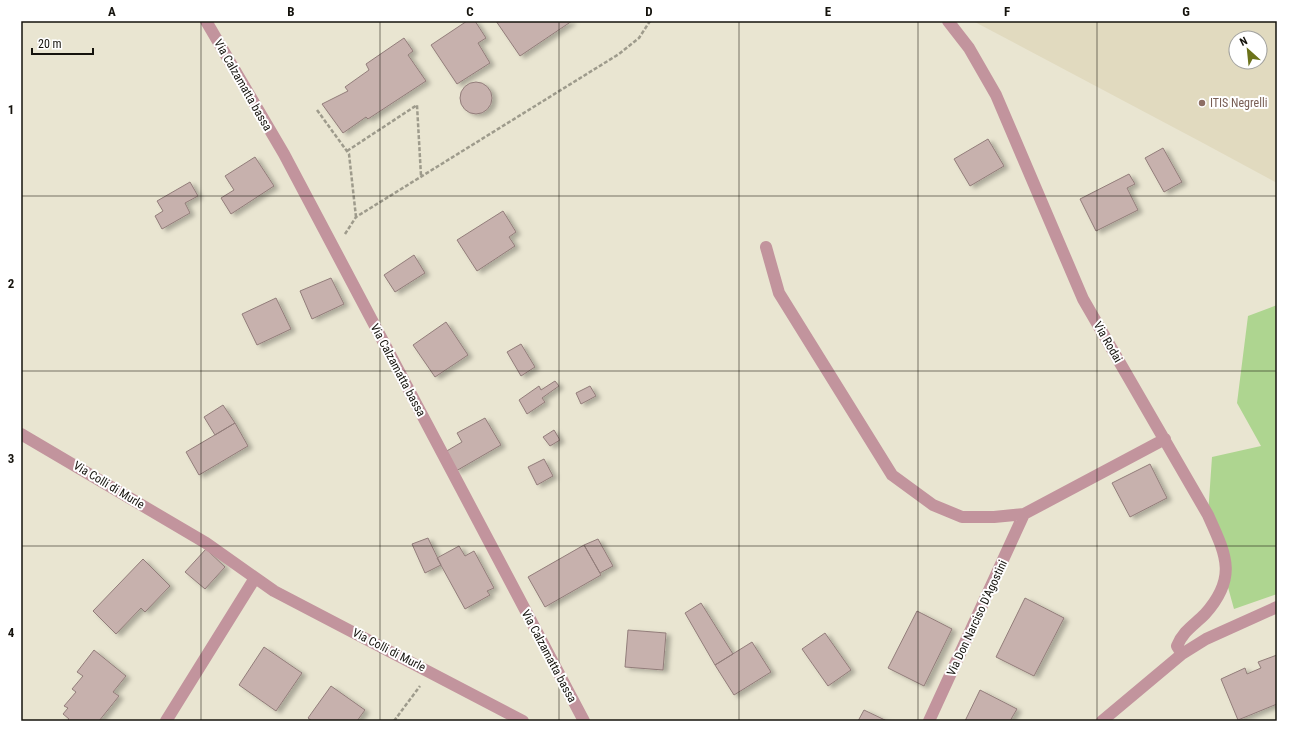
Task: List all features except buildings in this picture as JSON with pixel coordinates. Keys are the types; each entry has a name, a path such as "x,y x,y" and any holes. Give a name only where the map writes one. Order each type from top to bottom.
{"street":[{"name":"Via Calzamatta bassa","path":"206,21 284,154 584,721"},
{"name":"Via Rodai","path":"948,21 969,48 996,95 1083,298 1208,515 1223,550 1226,566 1226,578 1218,595 1205,613 1181,636 1177,646 1182,654"},
{"path":"766,247 779,292 892,475 933,505 962,517 994,517 1024,514 1165,439"},
{"name":"Via Colli di Murle","path":"21,434 206,543 274,591 523,721"},
{"name":"Via Don Narciso D'Agostini","path":"929,721 1024,514"},
{"path":"166,721 255,578"},
{"path":"1102,721 1182,654 1206,639 1277,607"}],"path":[{"path":"335,251 356,217 619,54 639,38 650,21"},
{"path":"347,151 417,106 421,176"},
{"path":"317,110 349,154 356,217"},
{"path":"394,721 431,672"}],"shaded area":[{"name":"ITIS Negrelli","path":"973,21 1277,21 1277,183 1203,143"}],"green space":[{"path":"1277,305 1277,594 1234,609 1208,515 1212,457 1261,446 1237,403 1248,316"}],"place":[{"name":"ITIS Negrelli","path":"1202,103"}]}
